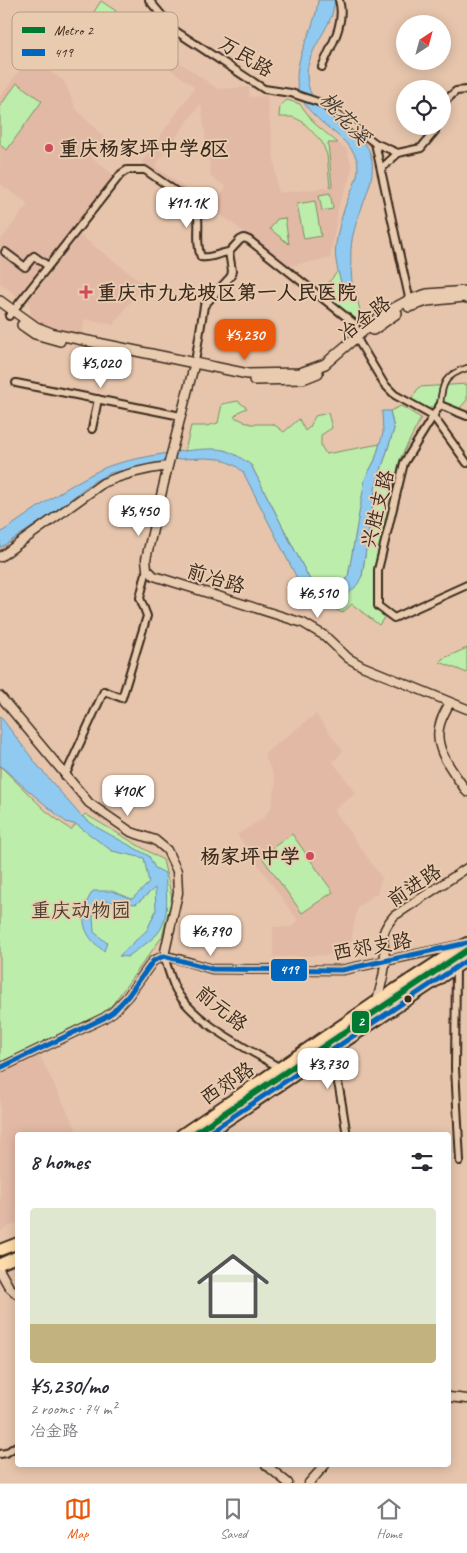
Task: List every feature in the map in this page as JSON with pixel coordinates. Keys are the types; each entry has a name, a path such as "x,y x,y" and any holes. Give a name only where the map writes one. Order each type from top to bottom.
{"main road":[{"name":"冶金路","path":"0,301 35,334 53,340 195,365 249,380 303,378 329,368 359,339 410,303 427,294 467,291"},
{"name":"冶金路","path":"410,303 464,296 467,298"},
{"name":"冶金路","path":"0,308 11,313"},
{"name":"西郊路","path":"185,1132 377,1001 467,943"},
{"name":"西郊路","path":"210,1132 467,960"},
{"path":"0,1250 15,1244"},
{"path":"0,1264 15,1257"}],"street":[{"name":"万民路","path":"149,0 159,12"},
{"path":"322,67 339,28 341,7 339,0"},
{"name":"万民路","path":"178,33 264,90 291,93 321,103 376,143 398,153"},
{"path":"451,96 456,91 467,90"},
{"path":"382,168 398,153 421,148 432,135"},
{"path":"376,143 410,303"},
{"path":"11,313 121,174 127,170 145,170 194,204 198,210 198,250 201,257 208,258 218,253 229,252 240,240 244,238 249,240 355,324 359,339 384,384 394,395 433,416 467,463"},
{"path":"5,252 25,267 34,256 48,266"},
{"path":"65,776 104,690 122,698 147,616 140,598 147,569 146,559 195,365 204,306 231,276 229,252"},
{"path":"433,416 440,405 442,386 454,372 467,368"},
{"path":"16,383 181,416"},
{"path":"92,429 98,399"},
{"path":"440,405 467,416"},
{"name":"兴胜支路","path":"433,416 404,463 378,570 378,606 394,618 467,585"},
{"path":"0,556 103,483 142,470 168,466"},
{"name":"前冶路","path":"147,569 154,576 303,623 325,636 348,658 362,666 467,709"},
{"path":"0,696 89,803 131,832 155,840 168,850 177,871 178,892 164,956 153,961 128,996 113,1012 0,1068"},
{"path":"450,702 440,724 438,739 442,754 467,792"},
{"name":"前进路","path":"385,962 382,937 385,926 394,916 467,868"},
{"name":"西郊支路","path":"164,956 222,970 342,970 467,943"},
{"name":"前元路","path":"164,956 174,987 192,1010 215,1028 280,1068"},
{"path":"377,1001 385,962"},
{"path":"456,968 455,1068 460,1161"},
{"path":"321,1039 330,1052 346,1132"},
{"path":"0,1271 15,1292"},
{"path":"451,1397 467,1400"},
{"path":"0,1454 6,1453 15,1447"},
{"path":"268,1467 288,1483"},
{"path":"309,1483 323,1467"}],"shaded area":[{"path":"178,61 218,89 249,87 250,97 267,96 278,193 332,187 328,143 338,143 346,148 352,166 350,177 339,205 330,258 289,266 212,208 201,224 200,246 217,259 203,264 194,257 193,208 143,173 142,162 195,87 171,70 178,70","holes":["201,103 211,177 226,187 212,207 155,166"]},
{"name":"重庆杨家坪中学B区","path":"20,70 48,70 64,81 76,109 106,139 92,158 115,176 18,297 0,283 0,241 28,204 0,184 0,97"},
{"name":"重庆市九龙坡区第一人民医院","path":"80,235 144,284 113,325 85,319 81,337 56,332 31,319 29,300"},
{"name":"杨家坪中学","path":"316,714 343,751 333,762 356,793 334,810 382,878 377,893 358,907 352,934 352,954 273,957 273,927 291,927 298,921 237,835 263,818 271,808 276,783 264,754"},
{"path":"39,1054 78,1132 15,1132 15,1224 0,1231 0,1073"}],"green space":[{"path":"101,1 116,11 115,12 94,12"},
{"path":"17,83 42,101 7,150 0,145 0,106"},
{"path":"287,100 300,104 315,124 338,143 328,143 332,187 330,187 327,155 322,142 303,122 293,117 279,117 280,106"},
{"path":"330,193 333,209 322,211 319,195"},
{"path":"315,201 321,236 304,239 297,204"},
{"path":"285,218 289,244 270,229 277,219"},
{"path":"338,271 344,291 355,289 361,315 354,321 320,293"},
{"path":"467,384 467,400 459,409 450,405 439,404 427,410 411,400 419,387"},
{"path":"238,401 247,408 240,411 234,417 251,424 273,424 284,432 299,419 305,431 310,427 315,416 328,413 332,428 321,435 321,446 326,454 380,444 375,460 366,477 348,577 343,587 325,590 310,580 251,465 185,451 191,426 207,426 218,423 222,404"},
{"path":"401,406 421,418 400,459 374,568 374,607 385,616 379,625 352,604 342,613 327,604 327,600 331,601 362,576 375,489 394,429 390,411"},
{"path":"467,648 467,673 440,662 442,659"},
{"name":"重庆动物园","path":"0,766 46,811 71,830 85,814 163,860 172,898 162,937 112,1005 101,1014 0,1063"},
{"path":"292,834 333,892 302,913 261,856"}],"water":[{"path":"318,0 335,0 332,15 310,59 307,74 310,90 317,103 327,113 360,138 368,148 372,161 369,187 352,237 352,284 342,286 335,254 342,217 357,177 356,157 350,147 310,111 303,101 298,88 297,77 301,54 313,22"},
{"path":"382,411 390,411 394,429 375,489 362,576 353,590 333,600 317,598 299,582 243,472 236,466 221,459 179,459 110,473 93,482 46,518 0,548 0,533 64,490 104,468 114,464 183,451 200,449 224,450 238,456 251,465 310,580 325,589 343,587 348,577 365,479 375,460 383,433"},
{"path":"0,716 38,766 80,815 98,828 149,856 155,868 165,873 167,906 161,929 150,941 127,957 119,956 147,930 156,910 155,888 136,904 104,901 93,916 94,932 107,943 104,951 91,939 87,931 84,924 85,908 93,891 112,891 132,899 149,883 144,858 112,851 77,825 66,822 0,765"}],"metro line":[{"name":"2","path":"196,1132 467,950"}],"transit line":[{"name":"419","path":"0,1068 113,1012 128,996 153,961 164,956 212,969 342,970 467,943"},
{"name":"419","path":"209,1132 467,960"}],"place":[{"name":"重庆杨家坪中学B区","path":"49,148"},
{"name":"重庆市九龙坡区第一人民医院","path":"86,292"},
{"name":"杨家坪中学","path":"310,856"}],"water label":[{"name":"桃花溪","path":"345,118"}]}
